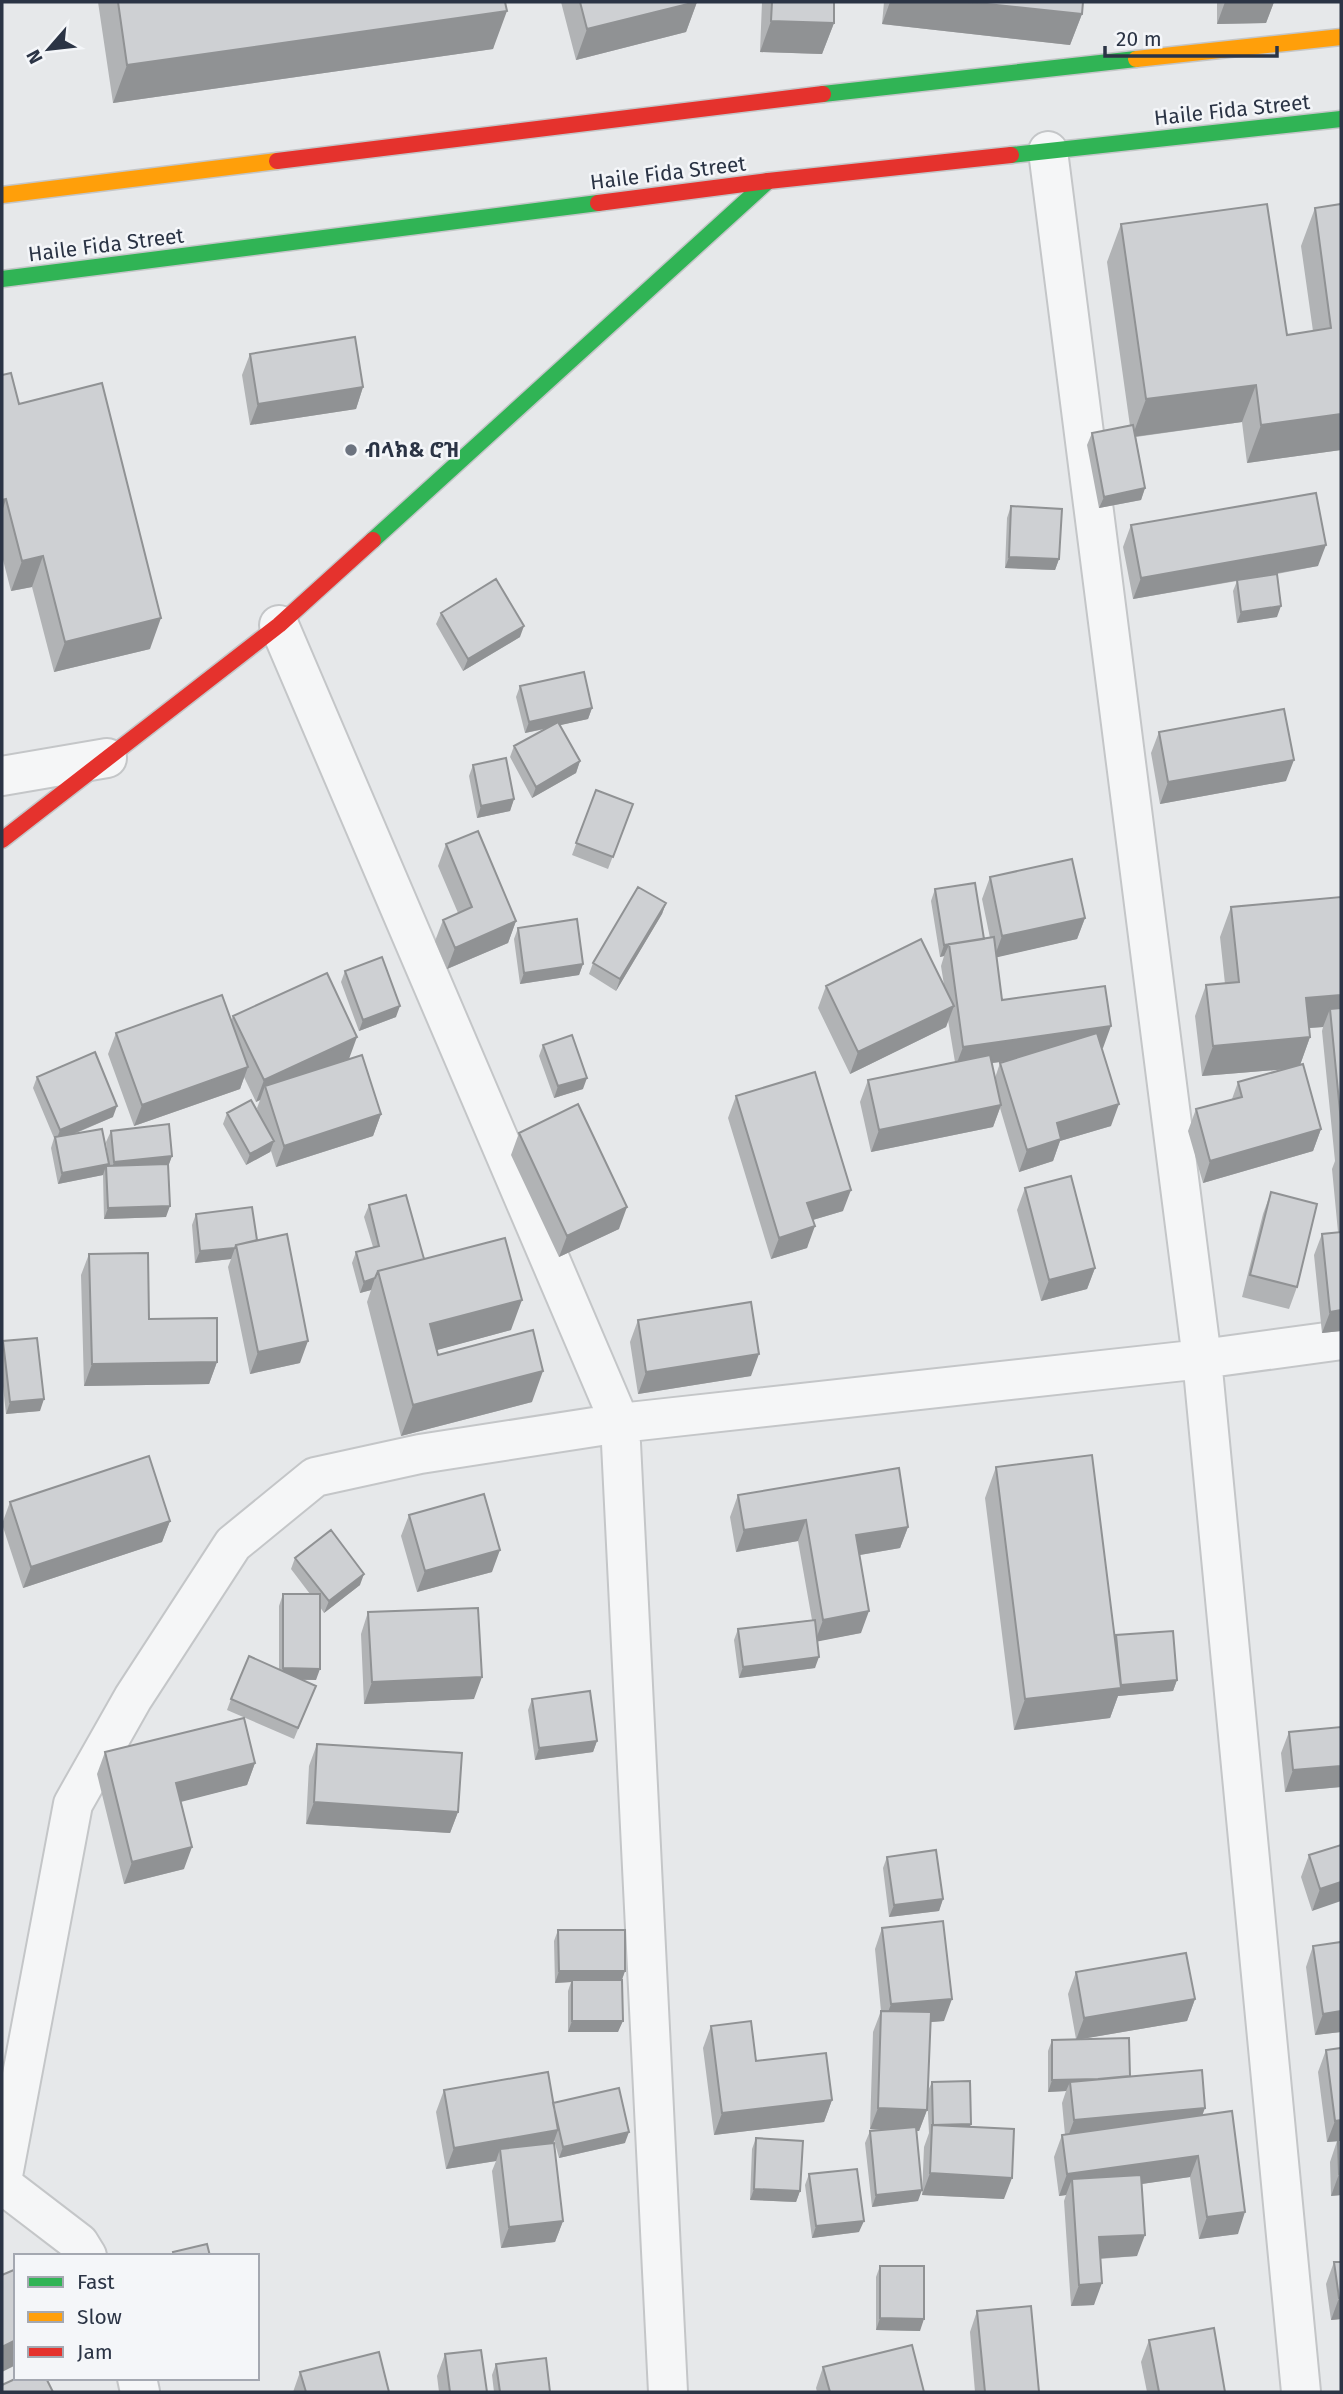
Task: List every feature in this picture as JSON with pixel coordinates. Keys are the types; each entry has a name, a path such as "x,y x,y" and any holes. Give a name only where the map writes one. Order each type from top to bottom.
{"street":[{"path":"2,195 957,77 1341,37"},
{"name":"Haile Fida Street","path":"2,279 768,181 1341,119"},
{"path":"1048,151 1202,1359 1301,2392"},
{"path":"2,840 279,625 768,181"},
{"path":"279,625 620,1423 668,2392"},
{"path":"2,776 107,758"},
{"path":"86,2254 79,2243 2,2182 73,1804 132,1699 233,1544 315,1477 420,1454 620,1423 1202,1359 1341,1340"}],"building":[{"path":"118,2 505,2 507,11 127,65"},
{"path":"580,2 696,2 587,29"},
{"path":"772,2 834,2 834,23 771,21"},
{"path":"968,2 1083,2 1082,14"},
{"path":"1267,204 1287,335 1331,328 1315,208 1341,204 1341,414 1261,425 1256,385 1146,399 1121,224"},
{"path":"355,337 363,387 258,404 250,354"},
{"path":"11,373 19,404 102,383 161,618 65,642 43,556 22,561 6,499 2,500 2,375"},
{"path":"1133,425 1145,488 1104,497 1092,433"},
{"path":"1316,493 1326,545 1141,578 1131,525"},
{"path":"1011,506 1062,509 1059,559 1009,557"},
{"path":"1277,574 1281,606 1241,612 1237,580"},
{"path":"496,579 524,626 468,659 441,613"},
{"path":"584,672 592,708 529,722 520,686"},
{"path":"1284,709 1294,760 1168,782 1159,732"},
{"path":"558,722 580,761 536,787 514,746"},
{"path":"506,758 514,799 481,806 473,765"},
{"path":"596,790 633,804 613,857 576,843"},
{"path":"478,831 516,921 455,948 443,920 472,907 446,844"},
{"path":"1072,859 1085,918 1002,936 990,877"},
{"path":"975,883 984,939 944,945 935,889"},
{"path":"638,887 666,903 620,979 593,963"},
{"path":"1341,897 1341,995 1306,998 1310,1037 1213,1046 1206,985 1239,982 1231,907"},
{"path":"577,919 583,964 524,973 518,928"},
{"path":"994,937 1002,1000 1105,986 1111,1026 963,1047 949,944"},
{"path":"921,939 954,1006 858,1052 826,986"},
{"path":"382,957 400,1006 363,1020 345,971"},
{"path":"327,973 357,1037 264,1080 233,1016"},
{"path":"222,995 248,1067 142,1105 116,1033"},
{"path":"1341,1008 1341,1122 1330,1009"},
{"path":"1097,1033 1119,1104 1057,1123 1061,1139 1027,1150 1000,1063"},
{"path":"572,1035 587,1078 558,1086 543,1045"},
{"path":"95,1052 117,1106 60,1130 37,1077"},
{"path":"362,1055 381,1114 284,1146 265,1086"},
{"path":"990,1055 1001,1105 879,1130 868,1080"},
{"path":"1303,1064 1321,1129 1210,1161 1196,1109 1242,1097 1238,1082"},
{"path":"815,1072 851,1190 807,1203 815,1226 779,1238 736,1096"},
{"path":"251,1100 274,1141 250,1154 227,1113"},
{"path":"578,1104 627,1207 567,1236 519,1133"},
{"path":"169,1124 172,1156 114,1162 111,1131"},
{"path":"102,1129 109,1164 62,1173 55,1137"},
{"path":"168,1164 170,1206 108,1208 106,1166"},
{"path":"1071,1176 1095,1268 1049,1280 1025,1188"},
{"path":"1271,1192 1317,1204 1297,1287 1250,1275"},
{"path":"406,1195 424,1259 378,1271 375,1278 364,1282 356,1252 379,1246 369,1205"},
{"path":"252,1207 257,1240 236,1245 235,1248 200,1251 196,1214"},
{"path":"1341,1232 1341,1310 1330,1312 1322,1234"},
{"path":"287,1234 308,1341 258,1352 236,1245"},
{"path":"505,1238 522,1300 430,1324 438,1355 533,1330 543,1371 413,1405 378,1271"},
{"path":"148,1253 149,1319 217,1318 217,1362 92,1364 89,1254"},
{"path":"751,1302 759,1354 646,1372 638,1320"},
{"path":"37,1338 44,1399 10,1402 3,1341"},
{"path":"1092,1455 1121,1688 1025,1699 996,1467"},
{"path":"149,1456 170,1521 31,1567 10,1502"},
{"path":"899,1468 908,1527 856,1535 869,1611 823,1620 806,1520 744,1530 738,1495"},
{"path":"484,1494 500,1550 425,1571 409,1515"},
{"path":"331,1530 364,1574 329,1601 295,1558"},
{"path":"283,1594 320,1594 320,1669 283,1668"},
{"path":"478,1608 482,1677 372,1682 368,1612"},
{"path":"815,1620 819,1657 743,1667 738,1629"},
{"path":"1173,1631 1177,1680 1121,1685 1116,1635"},
{"path":"249,1656 316,1686 298,1728 231,1699"},
{"path":"590,1691 597,1741 539,1748 532,1699"},
{"path":"244,1718 255,1763 176,1783 192,1847 132,1862 105,1752"},
{"path":"1341,1727 1341,1766 1293,1770 1289,1732"},
{"path":"317,1744 462,1753 458,1812 314,1802"},
{"path":"1341,1845 1341,1882 1320,1889 1309,1855"},
{"path":"936,1850 943,1899 894,1905 887,1857"},
{"path":"943,1921 952,1999 891,2004 882,1928"},
{"path":"558,1930 625,1930 625,1971 559,1971"},
{"path":"1341,1942 1341,2011 1323,2014 1313,1946"},
{"path":"1186,1953 1195,1999 1084,2018 1076,1972"},
{"path":"572,1980 622,1980 623,2021 572,2021"},
{"path":"881,2011 931,2012 927,2110 878,2108"},
{"path":"751,2021 756,2061 826,2053 832,2100 722,2113 711,2026"},
{"path":"1129,2038 1130,2076 1052,2080 1052,2040"},
{"path":"1341,2048 1341,2120 1335,2121 1326,2050"},
{"path":"1202,2070 1205,2108 1074,2120 1070,2082"},
{"path":"548,2072 558,2130 454,2148 444,2090"},
{"path":"970,2081 971,2124 933,2125 932,2082"},
{"path":"619,2088 629,2132 563,2147 553,2103"},
{"path":"1232,2111 1245,2212 1207,2217 1198,2156 1067,2174 1062,2135"},
{"path":"932,2125 1014,2129 1012,2178 930,2173"},
{"path":"916,2127 922,2190 876,2195 870,2131"},
{"path":"756,2138 803,2141 800,2191 754,2189"},
{"path":"1338,2140 1341,2140 1341,2174 1339,2174"},
{"path":"554,2143 563,2221 509,2227 500,2149"},
{"path":"857,2169 864,2221 816,2226 809,2174"},
{"path":"1141,2175 1145,2235 1099,2237 1102,2283 1079,2285 1072,2179"},
{"path":"207,2244 210,2254 174,2254"},
{"path":"1334,2262 1341,2262 1341,2298 1339,2298"},
{"path":"880,2266 924,2266 924,2319 880,2318"},
{"path":"14,2270 14,2341 2,2347 2,2275"},
{"path":"1031,2306 1039,2392 985,2392 977,2311"},
{"path":"1214,2328 1225,2392 1159,2392 1149,2340"},
{"path":"912,2345 924,2392 830,2392 823,2367"},
{"path":"481,2350 487,2392 450,2392 445,2354"},
{"path":"379,2352 389,2392 306,2392 300,2372"},
{"path":"546,2358 550,2392 500,2392 496,2364"},
{"path":"14,2379 47,2380 53,2392 2,2392 2,2385"}],"traffic: fast":[{"path":"823,94 1136,59"},
{"path":"1011,155 1341,119"},
{"path":"373,540 768,181"},
{"path":"2,279 598,203"}],"traffic: slow":[{"path":"1136,59 1341,37"},
{"path":"2,195 277,161"}],"traffic: jam":[{"path":"277,161 823,94"},
{"path":"598,203 768,181 1011,155"},
{"path":"2,840 279,625 373,540"}],"place":[{"name":"ብላክ& ሮዝ","path":"351,450"}]}
